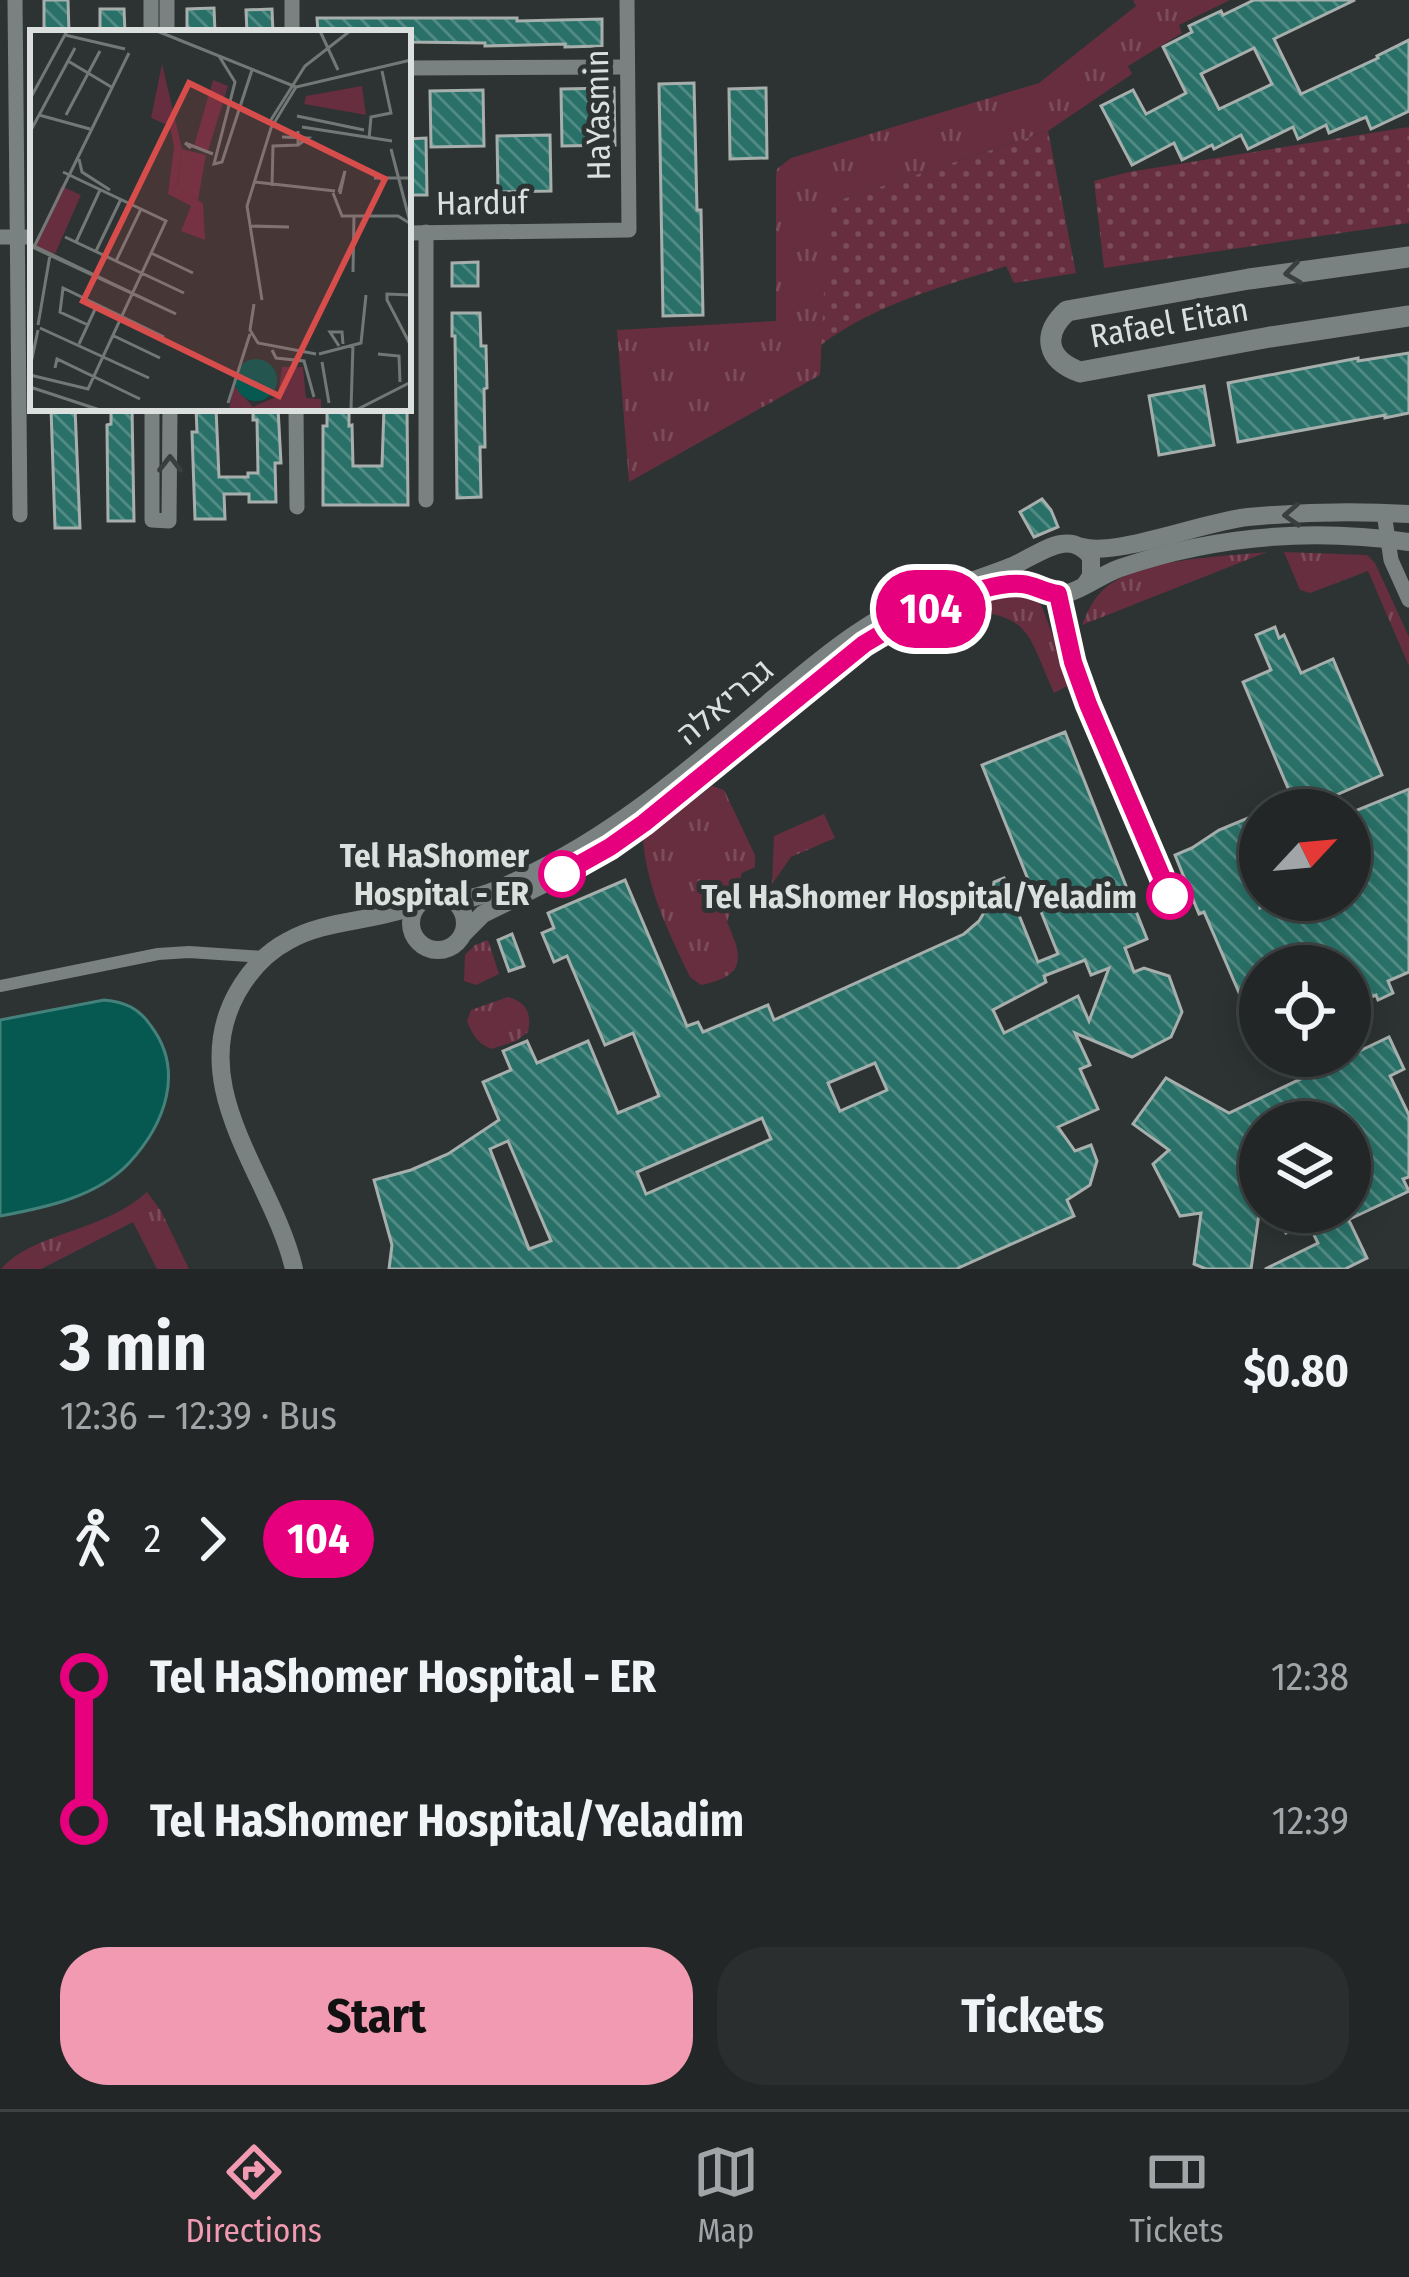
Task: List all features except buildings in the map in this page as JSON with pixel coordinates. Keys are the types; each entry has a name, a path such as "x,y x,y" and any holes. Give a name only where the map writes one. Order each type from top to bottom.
{"main road":[{"name":"Rafael Eitan","path":"1409,257 1067,311 1055,322 1050,337 1053,353 1064,366 1080,372 1409,316"}],"street":[{"path":"15,0 8,83 17,237 20,514"},
{"name":"HaYasmin","path":"627,0 628,230"},
{"path":"411,68 626,67"},
{"name":"Harduf","path":"417,232 628,230"},
{"path":"417,232 426,500"},
{"path":"152,411 152,520 169,521 170,411"},
{"path":"296,411 297,507"},
{"path":"1384,513 1391,560 1409,600"},
{"path":"1409,514 1248,517 1102,550 1059,544 1038,554 1030,570 1040,589 1058,594 1120,568 1225,542 1280,534 1409,542"},
{"path":"1080,546 1093,565 1085,585"},
{"name":"גבריאלה","path":"454,900 502,888 603,836 871,623 1038,554"},
{"name":"גבריאלה","path":"463,934 483,914 624,838 878,635 913,616 988,589 1016,584 1040,589"},
{"path":"294,1269 281,1228 226,1106 221,1064 225,1021 242,984 263,958 303,933 339,923 393,913 436,895 454,900 465,915 463,934 442,950 425,947 387,927 339,923"},
{"path":"419,903 411,926 425,947"},
{"path":"0,986 158,954 263,958"}],"green space":[{"path":"1133,0 1230,0 1179,25 1182,33 1128,66 1132,74 1048,131 828,204 820,375 629,482 617,330 776,321 777,169 791,158 1039,83 1136,6"},
{"path":"1409,127 1409,223 1104,268 1094,181"},
{"path":"1048,131 1076,273 1014,283 1006,266 886,308 821,345 827,204"},
{"path":"1267,552 1082,625 1101,592 1134,572 1179,561"},
{"path":"1284,552 1367,555 1409,637 1409,666 1368,571 1310,593 1300,590"},
{"path":"1020,593 1042,607 1071,684 1054,693 1031,641 1014,622 959,610"},
{"path":"712,786 724,790 755,855 755,867 742,873 727,922 738,955 734,970 701,985 690,977 660,909 643,838"},
{"path":"824,814 835,838 791,857 772,884 774,836"},
{"path":"488,940 499,974 476,985 464,981 465,955"},
{"path":"508,997 526,1009 528,1032 491,1049 476,1038 467,1021 471,1010"},
{"path":"147,1192 189,1269 157,1269 133,1222 41,1269 1,1269 31,1247 111,1216"}],"shaded area":[{"path":"104,1000 136,1010 161,1043 168,1079 161,1114 142,1148 102,1184 52,1205 0,1216 0,1020"}],"bus line":[{"name":"104","path":"562,874 644,823 864,644 938,606 988,589 1025,584 1058,594 1088,704 1170,896"}],"place":[{"name":"Tel HaShomer Hospital - ER","path":"562,874"},
{"name":"Tel HaShomer Hospital/Yeladim","path":"1170,896"}]}
